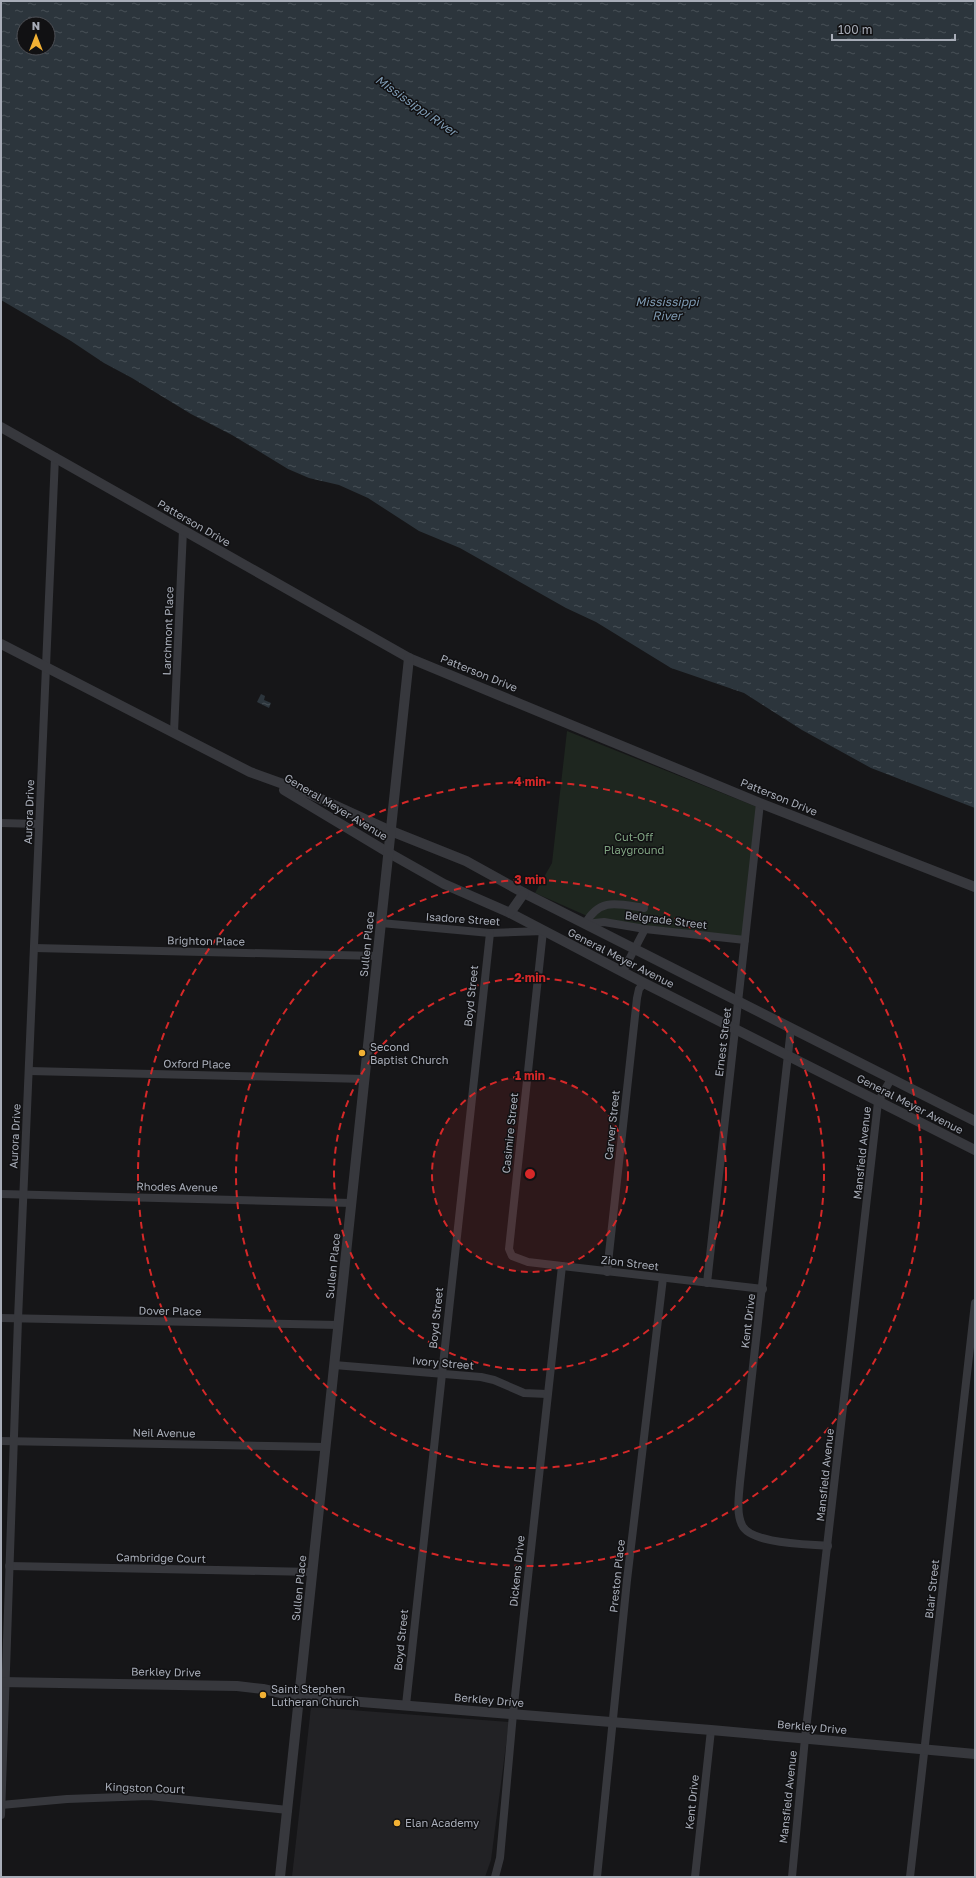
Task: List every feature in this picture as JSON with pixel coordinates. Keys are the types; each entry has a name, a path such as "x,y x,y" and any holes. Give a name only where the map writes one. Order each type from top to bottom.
{"street":[{"name":"Patterson Drive","path":"1,427 409,658 760,803 975,887"},
{"name":"Aurora Drive","path":"1,1815 3,1682 55,457"},
{"name":"Larchmont Place","path":"174,732 183,530"},
{"name":"General Meyer Avenue","path":"1,644 262,777 323,812 388,853 444,884 510,913 644,983 735,1027 789,1057 975,1150"},
{"name":"Sullen Place","path":"280,1877 388,853 392,831 409,658"},
{"name":"General Meyer Avenue","path":"262,777 308,793 392,831 466,861 524,893 975,1122"},
{"name":"Ernest Street","path":"707,1283 760,803"},
{"path":"1,823 39,824"},
{"path":"510,913 524,893"},
{"path":"585,924 595,909 602,906 613,904 644,908"},
{"name":"Belgrade Street","path":"585,924 604,922 645,929 745,940"},
{"name":"Isadore Street","path":"381,923 490,933 543,931"},
{"path":"623,971 636,949 645,929"},
{"name":"Casimire Street","path":"510,1241 543,931"},
{"name":"Boyd Street","path":"406,1705 440,1374 490,933"},
{"name":"Brighton Place","path":"34,948 378,956"},
{"name":"Carver Street","path":"607,1272 637,998 639,989 644,983"},
{"name":"Kent Drive","path":"791,1028 763,1289 740,1482 740,1520 742,1526 750,1535 764,1539 828,1546"},
{"name":"Oxford Place","path":"29,1071 365,1079"},
{"name":"Mansfield Avenue","path":"792,1877 805,1738 878,1102 892,1079"},
{"name":"Rhodes Avenue","path":"1,1194 352,1202"},
{"name":"Zion Street","path":"510,1241 510,1254 515,1259 607,1272 763,1289"},
{"name":"Dickens Drive","path":"494,1877 500,1858 513,1714 562,1266"},
{"name":"Preston Place","path":"597,1877 635,1508 663,1278"},
{"name":"Blair Street","path":"910,1877 975,1303"},
{"name":"Dover Place","path":"1,1318 339,1325"},
{"name":"Ivory Street","path":"334,1365 481,1377 494,1380 524,1393 547,1394"},
{"name":"Neil Avenue","path":"1,1441 326,1447"},
{"name":"Cambridge Court","path":"9,1566 312,1572"},
{"name":"Berkley Drive","path":"3,1682 237,1686 263,1689 299,1697 711,1730 975,1754"},
{"name":"Kent Drive","path":"695,1877 711,1730"},
{"name":"Kingston Court","path":"1,1805 67,1798 149,1796 288,1810"}],"shaded area":[{"name":"Elan Academy","path":"311,1707 509,1722 491,1860 485,1877 292,1877"}],"green space":[{"name":"Cut-Off Playground","path":"567,731 757,807 742,937 594,919 535,893 552,863"}],"water":[{"name":"Mississippi River","path":"1,1 975,1 975,808 871,768 802,730 744,693 671,668 596,622 566,608 460,548 419,531 368,498 339,485 309,478 288,469 232,435 191,414 132,378 104,363 71,341 1,300"},
{"path":"261,694 265,696 264,700 271,703 269,708 257,702"}],"place":[{"name":"Second Baptist Church","path":"362,1053"},
{"name":"Saint Stephen Lutheran Church","path":"263,1695"},
{"name":"Elan Academy","path":"397,1823"}]}
